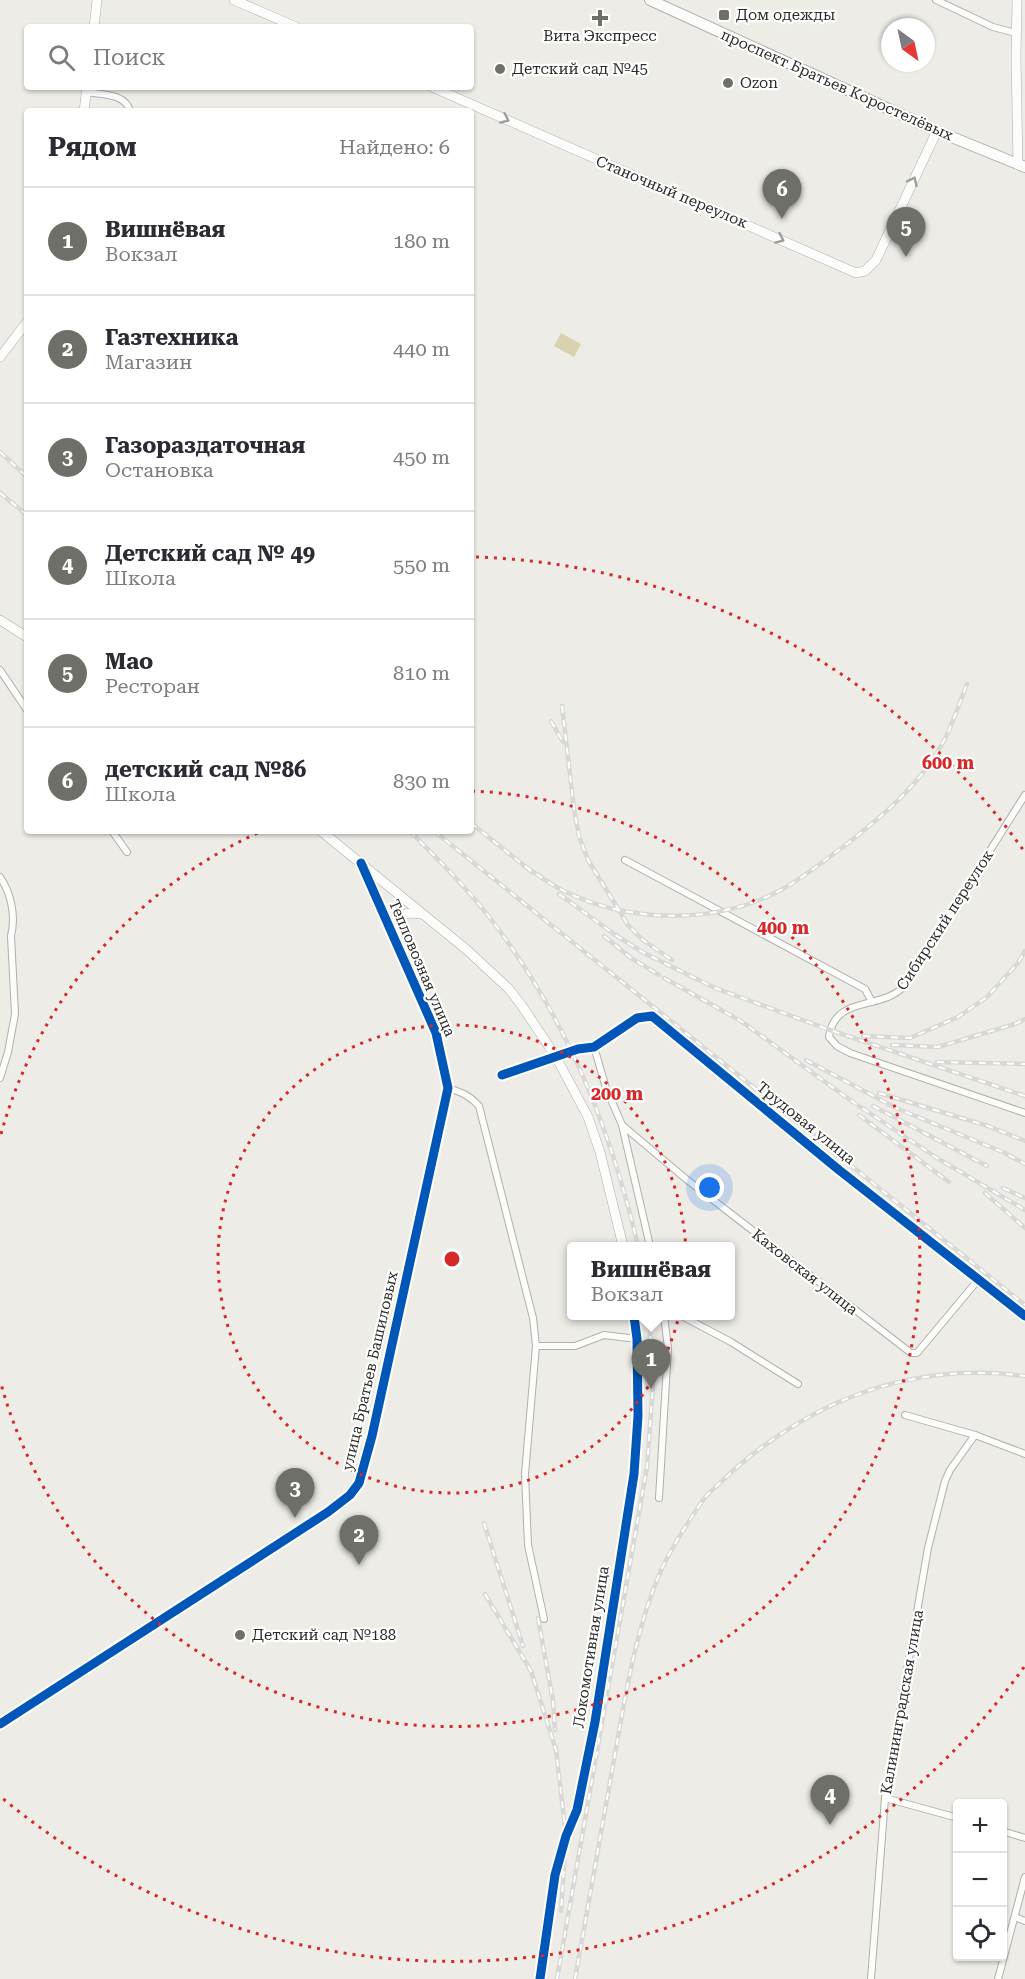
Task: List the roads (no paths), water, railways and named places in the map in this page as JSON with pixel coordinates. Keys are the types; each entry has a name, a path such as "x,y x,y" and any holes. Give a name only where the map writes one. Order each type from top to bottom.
{"main road":[{"name":"проспект Братьев Коростелёвых","path":"650,0 937,131 1022,166"}],"street":[{"path":"94,24 97,0"},
{"path":"234,0 289,24"},
{"path":"936,0 993,27 1016,33"},
{"path":"1017,0 1016,33 1022,166"},
{"path":"84,108 87,90"},
{"path":"91,90 122,98 129,108"},
{"name":"Станочный переулок","path":"439,90 856,273 866,270 876,260 937,131"},
{"path":"1022,166 1025,153"},
{"path":"0,357 24,326"},
{"path":"0,620 24,635"},
{"path":"0,670 24,706"},
{"name":"Сибирский переулок","path":"1025,795 906,984 894,996 852,1007 843,1012 830,1030 830,1038 837,1046 850,1053 1025,1113"},
{"path":"114,834 127,852"},
{"path":"325,834 467,950 509,989 534,1022 580,1101 594,1133 622,1242"},
{"path":"625,860 865,989 872,1002"},
{"name":"Тепловозная улица","path":"361,863 436,1032 448,1088"},
{"path":"0,877 12,907 14,924 11,936 15,1014 8,1052 0,1078"},
{"path":"392,931 393,922 401,914 412,912 424,914"},
{"name":"Трудовая улица","path":"502,1074 578,1049 594,1047 637,1018 652,1016 839,1170 1025,1316"},
{"path":"594,1047 606,1088 622,1125 649,1242"},
{"path":"448,1088 463,1092 478,1106 533,1317 536,1346 526,1486 528,1545 544,1619"},
{"name":"улица Братьев Башиловых","path":"0,1724 328,1512 350,1495 359,1483 372,1436 448,1088"},
{"name":"Каховская улица","path":"622,1125 695,1187 911,1353 917,1353 978,1280"},
{"name":"Локомотивная улица","path":"540,1979 556,1869 577,1809 595,1722 634,1474 638,1416 635,1320"},
{"path":"659,1498 668,1348 664,1320"},
{"path":"690,1320 731,1342 798,1384"},
{"path":"536,1346 575,1346 593,1337 604,1335 637,1339"},
{"path":"905,1415 1025,1454"},
{"name":"Калининградская улица","path":"871,1979 885,1798 928,1548 945,1481 975,1436"},
{"path":"885,1798 953,1817"},
{"path":"1007,1833 1025,1838"},
{"path":"998,1979 1025,1877"},
{"path":"1015,1917 1025,1920"}],"railway":[{"path":"0,452 24,474"},
{"path":"0,493 24,513"},
{"path":"525,866 559,888 589,902 643,914 672,916 700,914 727,910 754,902 779,891 812,870 870,825 909,789 941,746 967,684"},
{"path":"562,706 574,809 579,836 588,860 628,925 643,940 672,960"},
{"path":"551,721 563,742"},
{"path":"474,825 532,872"},
{"path":"413,834 481,906 517,956 563,1034 582,1074 614,1158 637,1242"},
{"path":"438,834 1025,1305"},
{"path":"559,894 644,953 715,988 830,1030 1025,1096"},
{"path":"604,936 631,958 659,975"},
{"path":"863,1036 910,1038 958,1017 987,997 1018,963 1025,951"},
{"path":"664,978 741,1021 850,1100 937,1158 1025,1210"},
{"path":"892,1045 938,1047 1025,1019"},
{"path":"806,1060 896,1108 1005,1153 1025,1164"},
{"path":"937,1062 1025,1064"},
{"path":"879,1093 988,1126 1025,1141"},
{"path":"873,1106 987,1166"},
{"path":"859,1115 949,1182"},
{"path":"1003,1188 1025,1198"},
{"path":"985,1193 1025,1228"},
{"path":"557,1979 647,1467 653,1384 649,1320"},
{"path":"575,1979 637,1641 654,1587 665,1562 703,1500 734,1470 771,1440 812,1415 850,1398 898,1382 923,1377 974,1373 1025,1376"},
{"path":"484,1523 523,1646"},
{"path":"485,1594 531,1671 556,1750 566,1836 561,1911"},
{"path":"538,1618 553,1701 555,1730"}],"place":[{"name":"Дом одежды","path":"724,15"},
{"name":"Вита Экспресс","path":"600,18"},
{"name":"Детский сад №45","path":"500,69"},
{"name":"Ozon","path":"728,83"},
{"name":"детский сад №86","path":"782,219"},
{"name":"Мао","path":"906,257"},
{"name":"Вишнёвая","path":"651,1389"},
{"name":"Газораздаточная","path":"295,1518"},
{"name":"Газтехника","path":"359,1565"},
{"name":"Детский сад №188","path":"240,1635"},
{"name":"Детский сад № 49","path":"830,1825"}]}
